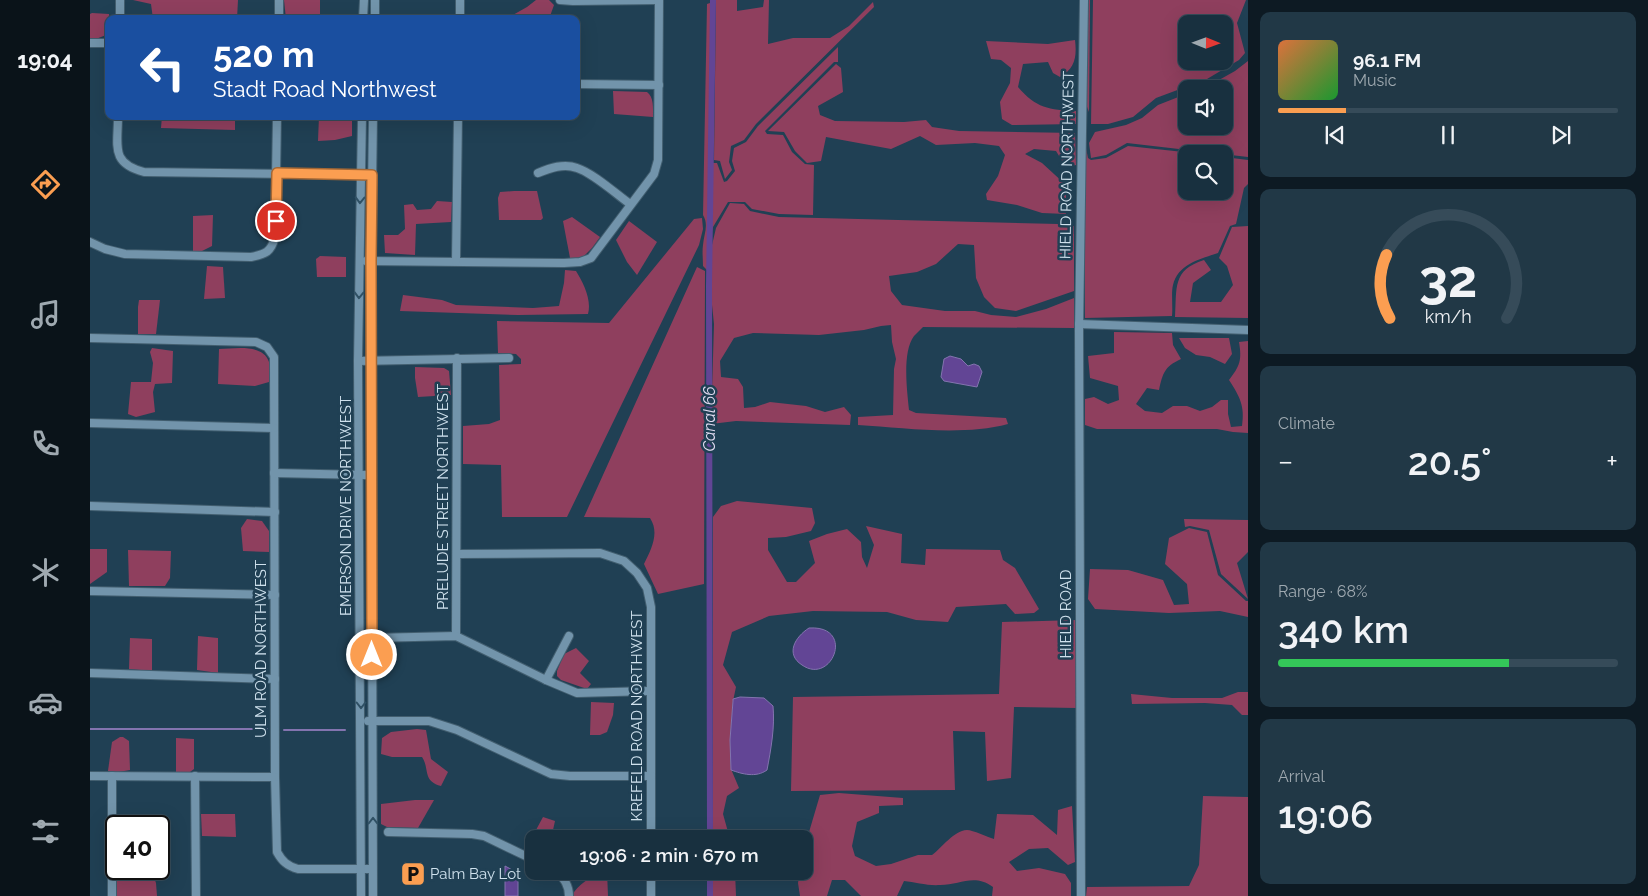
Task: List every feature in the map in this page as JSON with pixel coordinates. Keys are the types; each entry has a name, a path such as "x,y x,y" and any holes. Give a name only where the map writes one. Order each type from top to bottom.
{"street":[{"path":"120,0 120,15"},
{"path":"279,15 280,0"},
{"path":"363,15 364,0"},
{"path":"375,0 375,15"},
{"path":"460,0 460,15"},
{"path":"360,261 580,262 591,258 654,174 658,160 659,0 560,0"},
{"name":"HIELD ROAD NORTHWEST","path":"1079,328 1084,0"},
{"path":"90,43 105,44"},
{"path":"580,84 659,85"},
{"path":"118,120 118,149 122,162 130,168 144,172 372,175"},
{"path":"90,242 105,250 126,254 251,257 266,254 273,245 275,237 278,120"},
{"name":"EMERSON DRIVE NORTHWEST","path":"362,120 358,361 362,896"},
{"name":"EMERSON DRIVE NORTHWEST","path":"373,120 371,475 373,896"},
{"path":"456,261 458,120"},
{"path":"538,173 550,168 577,167 630,204"},
{"path":"1079,328 1248,330"},
{"name":"HIELD ROAD","path":"1079,328 1081,896"},
{"name":"ULM ROAD NORTHWEST","path":"90,338 256,342 267,347 274,357 275,776 277,852 282,860 290,866 298,868 372,870"},
{"name":"PRELUDE STREET NORTHWEST","path":"456,636 457,358"},
{"path":"358,361 509,358"},
{"path":"90,422 274,428"},
{"path":"274,473 371,475"},
{"path":"90,506 275,512"},
{"name":"KREFELD ROAD NORTHWEST","path":"457,554 600,553 624,561 637,573 647,588 651,606 651,830"},
{"path":"90,591 275,595"},
{"path":"372,638 456,636 546,680 577,692 650,691"},
{"path":"546,680 569,636"},
{"path":"90,673 275,679"},
{"path":"361,721 429,721 457,730 551,774 570,776 651,776"},
{"path":"90,776 275,776"},
{"path":"112,776 112,896"},
{"path":"196,776 196,896"},
{"path":"388,832 484,836 525,856"},
{"path":"565,880 569,896"},
{"path":"651,880 651,896"}],"shaded area":[{"path":"133,0 238,0 237,15 152,15 151,4"},
{"path":"284,0 320,0 320,15 286,15"},
{"path":"536,0 549,0 554,5 550,15 513,15"},
{"path":"716,0 737,0 737,11 763,7 764,0 769,0 768,44 793,38 830,38 849,26 873,2 874,7 756,124 744,140 731,146 729,162 732,170 725,179 720,161 714,160"},
{"path":"1087,0 1090,0 1089,112 1086,104"},
{"path":"1093,0 1246,0 1237,23 1245,53 1239,60 1233,64 1233,15 1178,15 1178,70 1222,70 1204,80 1178,80 1178,90 1156,98 1133,117 1108,124 1091,124"},
{"path":"713,2 711,160 713,163 717,163 724,182 735,171 732,161 734,148 746,142 758,126 838,47 838,62 834,62 765,131 767,134 783,135 792,152 805,164 814,165 813,215 779,214 752,209 745,202 728,202 713,227 709,245 708,305 708,271 703,266 706,226 703,215 707,4"},
{"path":"90,14 109,14 105,15 105,35 96,39 90,38"},
{"path":"1075,40 1076,52 1074,62 1065,74 1060,77 1053,73 1048,62 1023,64 1018,87 1037,104 1051,109 1076,111 1076,124 1012,125 1002,119 1000,102 1010,83 1011,68 1001,60 991,59 986,41 1048,44"},
{"path":"1248,61 1248,157 1233,155 1233,145 1178,145 1178,149 1127,143 1106,155 1091,158 1089,143 1095,132 1126,125 1142,118 1158,105 1178,97 1178,135 1233,135 1233,80 1219,80"},
{"path":"836,64 841,68 843,92 818,106 820,115 835,121 904,122 926,120 932,127 959,131 1075,133 1076,165 1066,167 1056,151 1034,149 1025,154 1042,163 1066,185 1066,214 1042,213 1017,205 987,200 986,194 998,176 1005,155 999,146 975,143 936,145 920,136 891,149 826,137 821,161 807,163 795,151 784,132 768,131"},
{"path":"613,91 647,92 652,100 653,117 614,114"},
{"path":"162,120 235,120 235,130 161,128"},
{"path":"319,120 352,120 352,136 318,141"},
{"path":"1085,143 1088,158 1091,160 1106,158 1128,146 1178,151 1178,200 1233,200 1233,158 1248,160 1248,184 1244,188 1236,224 1230,226 1218,253 1191,263 1180,272 1172,288 1172,316 1085,318"},
{"path":"537,191 543,218 541,220 499,220 498,198 500,192"},
{"path":"437,201 452,202 451,222 416,224 415,255 385,253 384,235 398,235 405,229 404,205 413,204 417,210 431,209"},
{"path":"730,203 744,204 750,211 779,217 1058,224 1074,226 1074,291 1016,311 995,308 984,297 976,278 974,245 958,244 936,264 917,272 889,276 891,291 902,305 945,311 975,311 991,315 1016,317 1046,309 1074,298 1074,328 923,327 914,336 908,352 906,372 909,410 916,413 1006,418 1008,424 972,430 914,429 858,425 858,417 893,415 896,359 891,325 819,335 753,333 734,338 720,361 721,377 738,379 743,387 744,408 770,402 806,406 825,412 844,407 851,415 850,425 736,421 711,424 714,324 712,305 712,245 716,228"},
{"path":"213,215 212,246 202,251 193,251 193,216"},
{"path":"572,217 600,237 582,258 570,258 563,221"},
{"path":"702,218 703,229 699,245 567,517 502,517 501,465 463,464 463,426 489,424 500,420 499,365 521,364 521,359 516,354 498,353 497,321 609,323 694,219"},
{"path":"629,221 657,242 637,275 627,262 616,240"},
{"path":"1248,226 1248,318 1175,317 1178,281 1181,275 1186,269 1204,260 1211,270 1193,283 1190,302 1221,302 1233,285 1227,266 1219,258 1232,227"},
{"path":"320,256 346,257 346,277 317,277 316,259"},
{"path":"207,266 223,267 225,298 204,299"},
{"path":"697,267 705,271 704,584 658,594 644,564 652,547 654,535 653,524 650,518 584,517"},
{"path":"565,270 576,271 581,280 588,297 588,314 518,315 400,311 403,295 442,300 456,305 533,308 559,306"},
{"path":"139,300 160,300 156,334 138,334"},
{"path":"708,305 710,311 711,328 708,328"},
{"path":"1114,332 1172,333 1173,345 1181,359 1165,371 1159,390 1147,388 1136,404 1145,411 1162,413 1173,406 1187,406 1200,411 1212,407 1221,400 1228,400 1228,414 1231,427 1242,426 1243,413 1239,397 1229,380 1236,371 1239,362 1239,342 1248,341 1248,433 1217,429 1097,429 1085,425 1085,399 1094,397 1108,404 1119,400 1118,386 1090,378 1088,356 1114,353"},
{"path":"1179,338 1229,338 1232,354 1225,364 1210,357 1196,355 1185,348"},
{"path":"152,348 173,351 172,383 155,384 153,392 155,412 136,417 128,414 131,382 151,382 153,363 150,352"},
{"path":"247,348 261,352 266,356 270,364 269,382 255,386 218,384 219,349"},
{"path":"950,356 961,359 968,366 974,364 979,366 982,372 977,387 944,381 941,377 944,359"},
{"path":"415,367 444,368 449,371 451,395 418,397"},
{"path":"737,501 812,508 815,523 811,531 786,537 768,538 768,550 787,582 796,582 815,563 809,541 847,529 861,542 862,557 867,568 874,545 866,526 902,534 901,563 925,565 926,549 1000,550 1003,560 1015,568 1039,609 1034,613 1015,614 1006,604 956,607 948,622 916,620 887,612 813,611 769,616 732,632 723,665 736,687 730,740 731,769 739,788 727,796 723,814 727,830 713,830 713,517 721,506"},
{"path":"247,519 262,521 269,531 269,552 243,551 241,528"},
{"path":"1184,519 1248,520 1248,552 1237,563 1248,599 1221,574 1209,530 1190,526 1185,527"},
{"path":"1189,528 1207,532 1218,575 1248,601 1248,617 1220,611 1169,613 1095,609 1088,599 1090,569 1128,570 1163,580 1174,605 1189,604 1187,584 1165,564 1169,538"},
{"path":"90,549 107,549 107,572 90,584"},
{"path":"128,550 171,551 170,578 165,586 129,586"},
{"path":"1077,620 1077,708 1014,707 1011,778 987,781 985,732 953,731 955,790 791,791 793,697 999,694 1002,622"},
{"path":"809,628 823,630 832,635 835,644 830,662 822,668 813,669 802,665 794,656 793,651 796,641"},
{"path":"198,636 218,638 218,673 197,670"},
{"path":"130,638 152,639 152,671 129,669"},
{"path":"576,648 589,661 580,673 591,684 587,689 561,680 557,676 557,671 564,654"},
{"path":"1238,692 1248,692 1248,715 1242,715 1232,705 1205,703 1132,704 1131,694 1172,698 1222,698"},
{"path":"740,697 764,698 773,706 773,730 767,770 754,775 731,770 730,740 733,699"},
{"path":"591,702 614,703 613,715 607,732 600,735 590,735"},
{"path":"417,729 426,730 431,759 448,772 441,786 435,784 429,778 422,757 392,757 381,754 382,738 391,732"},
{"path":"120,737 129,741 130,770 113,773 108,771 112,742"},
{"path":"176,738 194,739 194,769 190,772 176,772"},
{"path":"839,793 903,798 903,805 879,806 879,813 857,822 852,846 855,856 876,866 891,864 918,855 932,855 953,836 962,831 970,830 994,839 997,814 1033,815 1057,835 1058,810 1072,806 1075,862 1068,865 1048,848 1029,849 1009,862 1017,871 1039,868 1065,874 1071,883 1071,896 992,896 993,887 973,880 947,885 904,881 897,896 861,896 845,880 832,880 827,896 800,896 798,880 813,880 813,830 810,830 820,795"},
{"path":"1203,796 1248,797 1248,896 1086,896 1087,887 1189,886 1199,865"},
{"path":"434,800 418,828 387,827 381,824 381,804"},
{"path":"201,814 235,814 236,837 202,836"},
{"path":"543,817 555,821 553,830 536,830"},
{"path":"505,866 518,873 518,896 505,896"},
{"path":"117,880 155,880 157,896 116,896"},
{"path":"587,880 607,880 608,896 572,896 581,884"},
{"path":"713,880 735,880 736,896 713,896"}],"waterway":[{"name":"Canal 66","path":"710,830 709,286 713,0"},
{"path":"90,729 267,729"},
{"path":"284,730 345,730"},
{"name":"Canal 66","path":"710,880 710,896"}],"place":[{"name":"Palm Bay Lot","path":"413,874"}],"route":[{"path":"276,221 277,173 372,175 372,655"}]}
